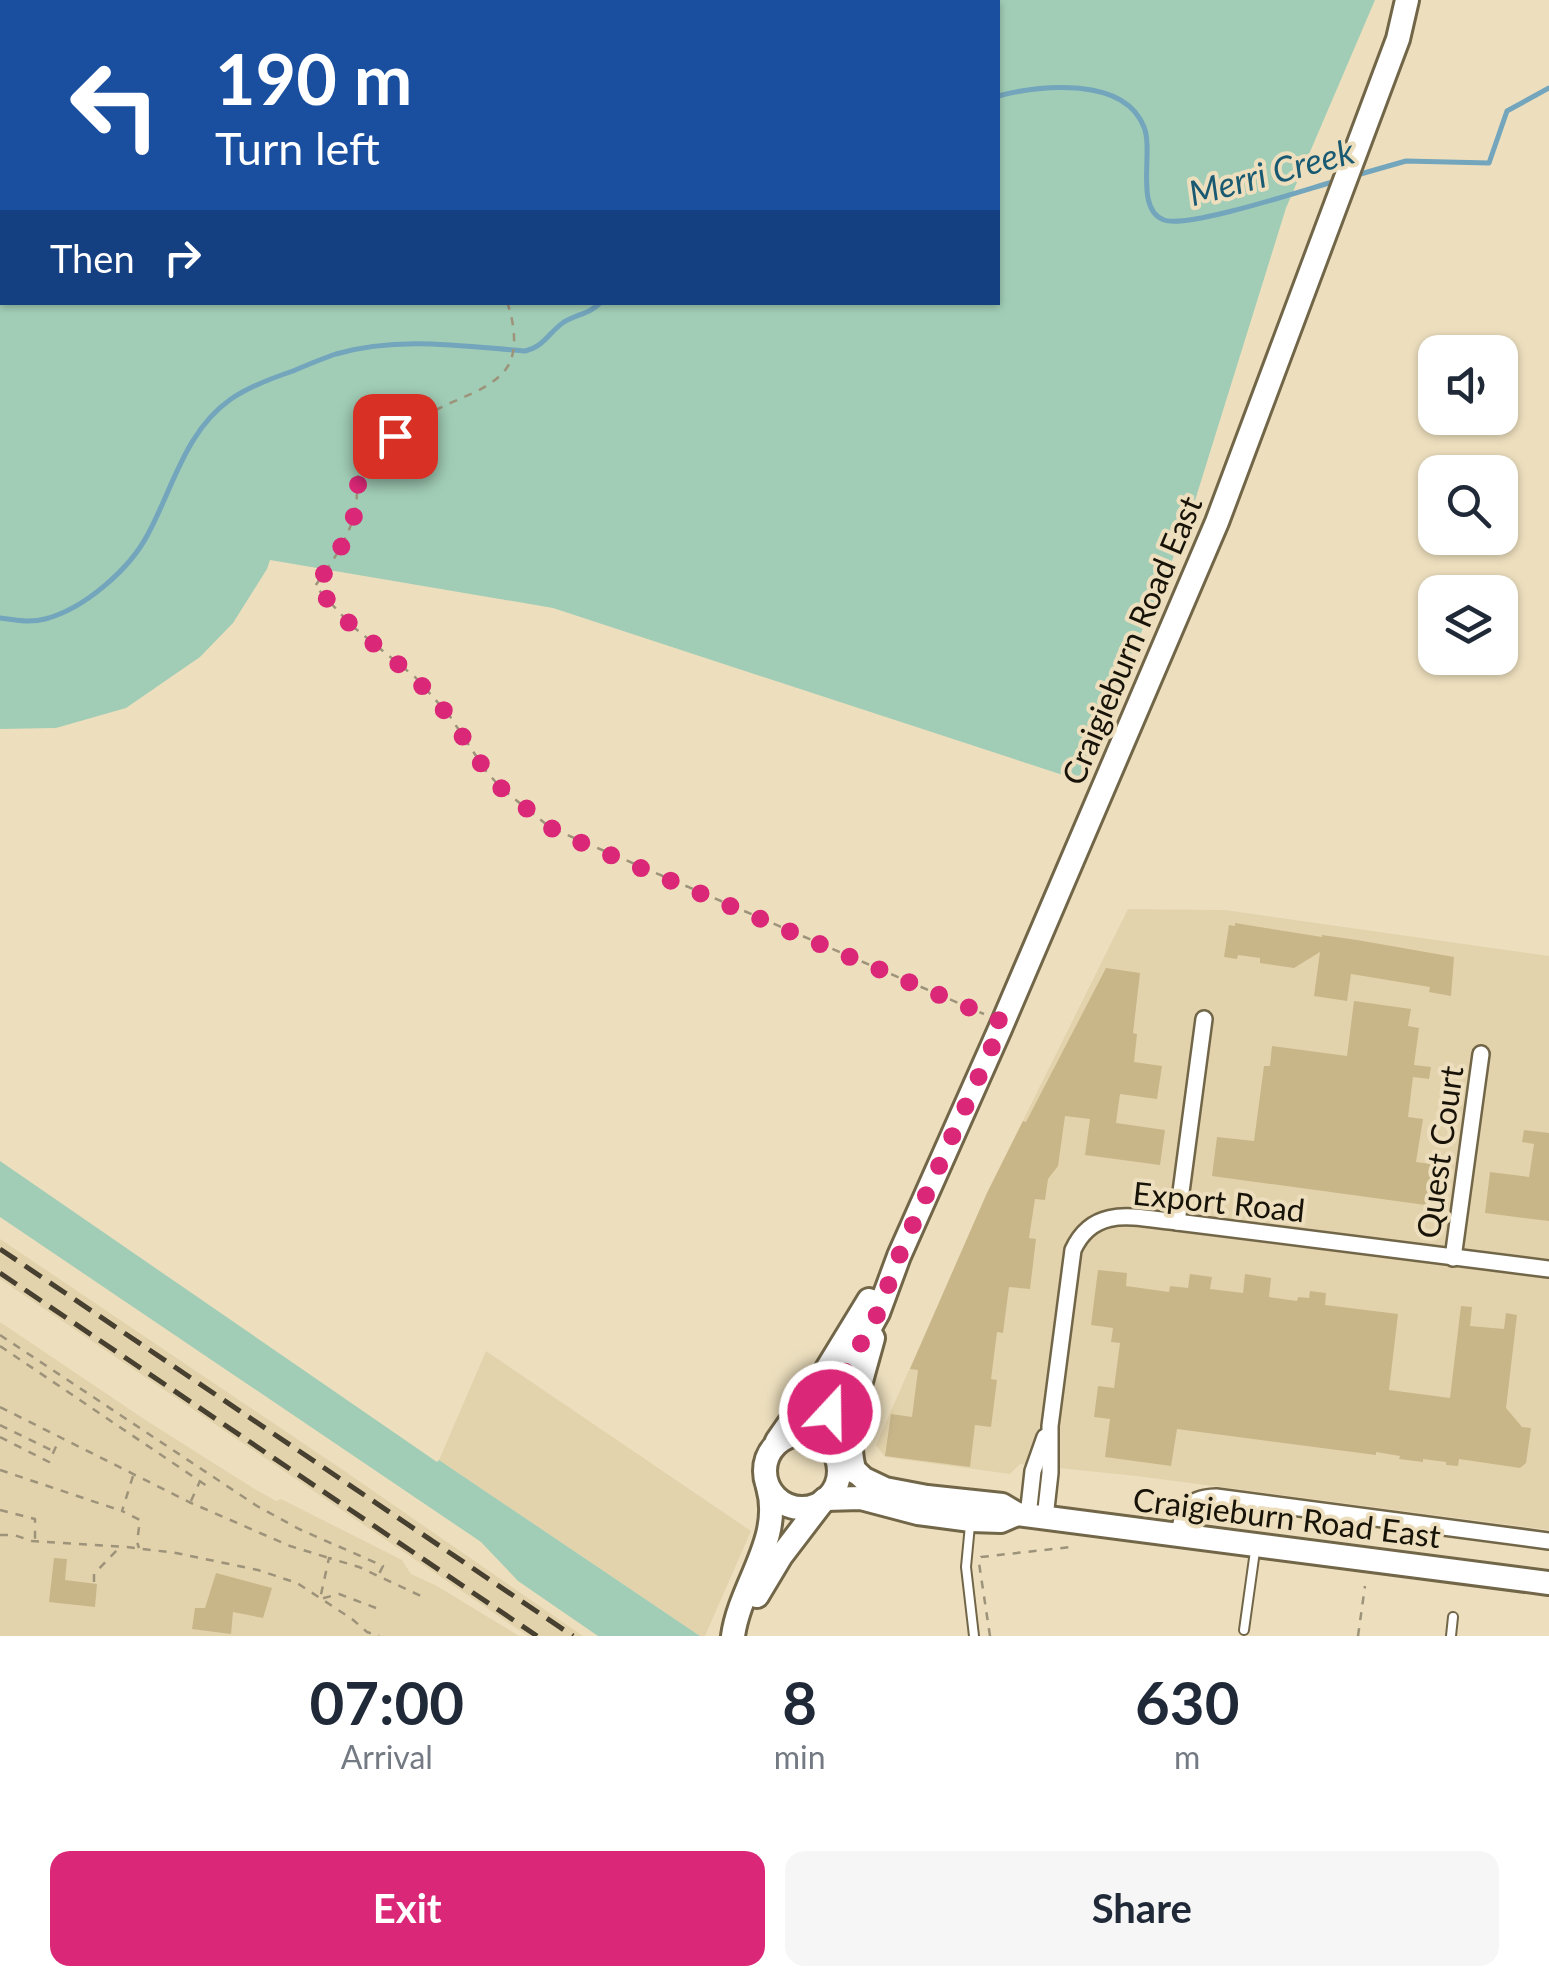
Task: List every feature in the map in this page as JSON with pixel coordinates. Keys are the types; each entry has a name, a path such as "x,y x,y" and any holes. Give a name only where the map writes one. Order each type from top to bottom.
{"main road":[{"name":"Craigieburn Road East","path":"1407,0 1398,39 1217,522 884,1298 836,1388 830,1412 833,1450 855,1472 888,1490 1002,1505 1030,1516 1549,1583"},
{"name":"Craigieburn Road East","path":"1398,39 1420,0"},
{"name":"Craigieburn Road East","path":"772,1448 899,1256"},
{"path":"855,1472 850,1452 854,1418 884,1298"},
{"path":"733,1636 771,1526 772,1500 765,1468 772,1448 799,1434 817,1438 833,1450 839,1464 832,1492 772,1570 741,1636"},
{"path":"767,1483 775,1497 793,1507 809,1507 824,1500"},
{"name":"Craigieburn Road East","path":"824,1500 861,1498 931,1516 971,1520 1001,1522 1030,1516"}],"street":[{"path":"1178,1222 1204,1019"},
{"name":"Quest Court","path":"1452,1258 1480,1054"},
{"name":"Export Road","path":"1030,1516 1050,1473 1050,1426 1073,1250 1089,1226 1111,1217 1178,1222 1549,1270"},
{"path":"1178,1536 1184,1512 1192,1502 1216,1497 1549,1541"}],"lane":[{"path":"971,1520 966,1567 974,1636"},
{"path":"1244,1630 1256,1546"},
{"path":"1451,1636 1454,1617"}],"path":[{"path":"508,305 514,332 508,367 489,383 412,424 366,458 359,470 350,528 315,586 351,625 415,678 448,715 501,788 551,828 1003,1022"},
{"path":"0,1334 257,1506 308,1534 382,1566 378,1576"},
{"path":"0,1346 208,1486"},
{"path":"0,1407 190,1502 290,1546 378,1576 424,1597"},
{"path":"0,1426 54,1452"},
{"path":"0,1437 49,1462 61,1438"},
{"path":"0,1470 139,1518 136,1542 140,1549"},
{"path":"122,1512 134,1474"},
{"path":"190,1502 200,1481"},
{"path":"0,1510 35,1519 35,1541"},
{"path":"0,1535 140,1549 258,1570 297,1583 367,1632 379,1636"},
{"path":"94,1582 94,1574 120,1547"},
{"path":"990,1636 980,1557 1071,1547"},
{"path":"320,1598 329,1558"},
{"path":"1358,1636 1365,1586"},
{"path":"320,1598 339,1594 376,1608"}],"shaded area":[{"path":"1128,909 1225,910 1549,956 1549,1530 1136,1476 1020,1464 1010,1474 885,1457 876,1445 987,1193"},
{"path":"0,1239 583,1636 528,1636 0,1279"},
{"path":"0,1322 253,1488 402,1560 411,1574 519,1636 0,1636"},
{"path":"486,1351 751,1531 705,1636 439,1460"}],"green space":[{"path":"1000,0 1375,0 1286,208 1188,523 1078,780 553,608 270,560 233,623 200,657 126,708 56,728 0,729 0,305 1000,305"},
{"path":"0,1161 437,1462 700,1636 598,1636 518,1581 481,1542 0,1217"}],"building":[{"path":"1229,925 1454,957 1451,996 1429,992 1430,987 1351,974 1347,1001 1314,996 1320,952 1294,968 1260,963 1260,958 1224,957"},
{"path":"1106,968 1140,973 1134,1062 1162,1066 1157,1099 1120,1094 1116,1123 1165,1130 1160,1165 1085,1155 1090,1119 1065,1116 1058,1166 1048,1179 1045,1200 1035,1199 1029,1238 1036,1239 1030,1289 1009,1287 1003,1333 997,1332 991,1379 997,1380 991,1427 975,1425 970,1467 885,1456 891,1414 912,1417 918,1370 910,1369 987,1193"},
{"path":"1354,1001 1411,1009 1408,1026 1419,1028 1414,1065 1431,1067 1429,1079 1413,1077 1408,1117 1423,1119 1416,1162 1438,1165 1433,1206 1212,1176 1217,1137 1254,1141 1264,1066 1270,1066 1272,1046 1347,1056"},
{"path":"1524,1130 1549,1133 1549,1221 1485,1213 1490,1172 1529,1177 1534,1144 1522,1142"},
{"path":"1098,1270 1127,1273 1126,1286 1169,1292 1170,1286 1188,1288 1190,1274 1212,1277 1210,1289 1243,1293 1245,1274 1271,1278 1269,1297 1297,1301 1298,1297 1309,1298 1310,1291 1326,1293 1325,1305 1398,1314 1389,1390 1450,1398 1461,1306 1472,1307 1470,1326 1504,1329 1506,1313 1517,1315 1506,1408 1522,1427 1531,1428 1526,1463 1520,1468 1459,1459 1458,1466 1446,1465 1376,1452 1177,1429 1171,1466 1105,1457 1110,1419 1094,1417 1098,1386 1114,1388 1120,1343 1111,1342 1113,1328 1091,1325"},
{"path":"54,1558 67,1559 65,1580 97,1584 95,1607 49,1602"},
{"path":"216,1573 272,1588 263,1618 233,1612 231,1634 192,1629 195,1608 205,1608"}],"waterway":[{"name":"Merri Creek","path":"1000,96 1036,89 1079,88 1119,99 1134,111 1144,127 1147,192 1155,214 1164,220 1221,214 1336,181"},
{"name":"Merri Creek","path":"1357,175 1406,161 1489,163 1507,111 1549,88"},
{"path":"0,618 34,621 60,614 90,597 118,574 148,534 202,427 215,412 245,391 359,348 430,344 525,351 542,343 564,322 597,305"}],"railway":[{"path":"0,1249 573,1636"},
{"path":"0,1273 537,1636"}],"route":[{"path":"395,436 361,464 350,528 315,586 351,625 415,678 448,715 501,788 551,828 582,843 1003,1022 899,1256 878,1313 836,1388 830,1412"}]}
